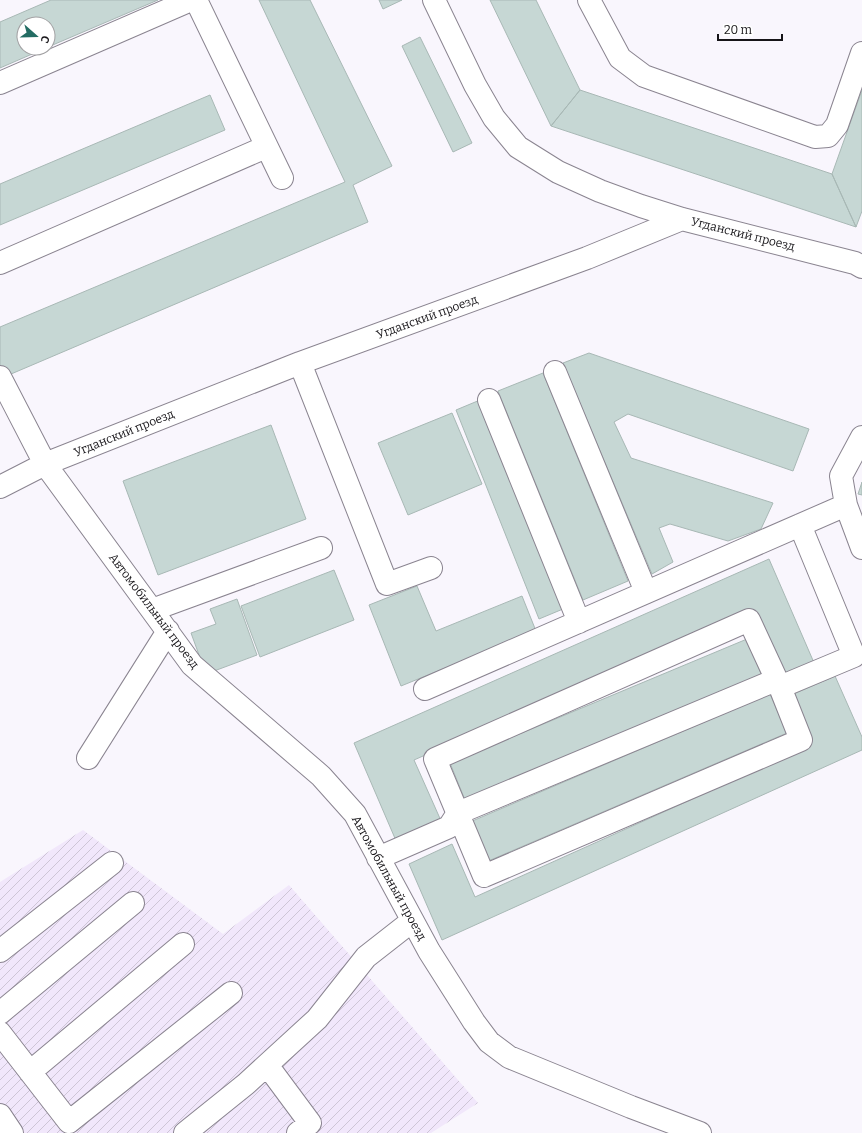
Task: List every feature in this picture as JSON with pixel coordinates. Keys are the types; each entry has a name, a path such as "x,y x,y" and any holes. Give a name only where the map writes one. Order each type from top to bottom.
{"street":[{"path":"0,83 191,0"},
{"path":"196,0 282,178"},
{"path":"434,0 494,118 518,148 558,172 579,182 640,206 682,220"},
{"path":"589,0 620,58 644,76 815,138 828,136 836,124 862,53"},
{"path":"0,263 266,147"},
{"name":"Угданский проезд","path":"0,487 45,464 300,363 587,258 682,220 855,262 862,267"},
{"path":"300,363 387,584 431,568"},
{"path":"555,372 646,592"},
{"name":"Автомобильный проезд","path":"2,385 45,464 192,665 321,776 355,814 428,951 474,1022 489,1042 509,1057 631,1107 700,1133"},
{"path":"489,400 579,622"},
{"path":"862,437 841,476 846,505 862,548"},
{"path":"425,689 846,505"},
{"path":"378,858 449,827 458,813 778,684 854,656 800,525"},
{"path":"152,610 321,548"},
{"path":"749,620 778,684 801,740 484,876 435,759 749,620"},
{"path":"88,758 168,631"},
{"path":"0,951 112,863"},
{"path":"0,1013 133,903"},
{"path":"185,1133 246,1084 317,1019 366,957 412,921"},
{"path":"30,1072 184,944"},
{"path":"0,1033 69,1122 232,993"},
{"path":"267,1065 308,1130"},
{"path":"0,1115 12,1133"}],"shaded area":[{"path":"83,830 223,934 289,885 478,1103 431,1133 0,1133 0,882"}],"building":[{"path":"51,0 158,0 56,44 56,16 16,16 16,56 28,56 0,68 0,22"},
{"path":"259,0 310,0 392,166 353,185 368,222 4,377 0,368 0,327 345,182"},
{"path":"379,0 402,0 383,9"},
{"path":"490,0 536,0 580,90 551,126"},
{"path":"420,37 472,143 453,152 402,46"},
{"path":"580,90 832,174 856,227 551,126"},
{"path":"862,90 862,211 856,227 832,174"},
{"path":"210,95 225,130 0,225 0,184"},
{"path":"589,353 809,429 793,471 628,414 614,422 631,458 773,503 761,529 728,541 670,524 659,528 673,562 652,574 563,363"},
{"path":"543,373 628,581 583,600 498,391"},
{"path":"480,400 563,609 539,619 456,410"},
{"path":"452,413 482,484 408,515 378,443"},
{"path":"271,425 306,519 158,575 123,481"},
{"path":"862,482 862,495 858,494"},
{"path":"769,559 815,665 783,679 753,610 414,760 442,823 397,843 354,743"},
{"path":"334,570 354,620 260,657 241,606"},
{"path":"417,586 436,631 522,596 536,631 401,686 369,605"},
{"path":"237,599 257,655 206,674 191,633 216,624 210,609"},
{"path":"747,639 762,676 465,800 450,763"},
{"path":"835,676 862,737 862,750 442,940 409,864 452,844 475,897 810,746 787,697"},
{"path":"770,694 787,733 486,862 470,822"}]}
